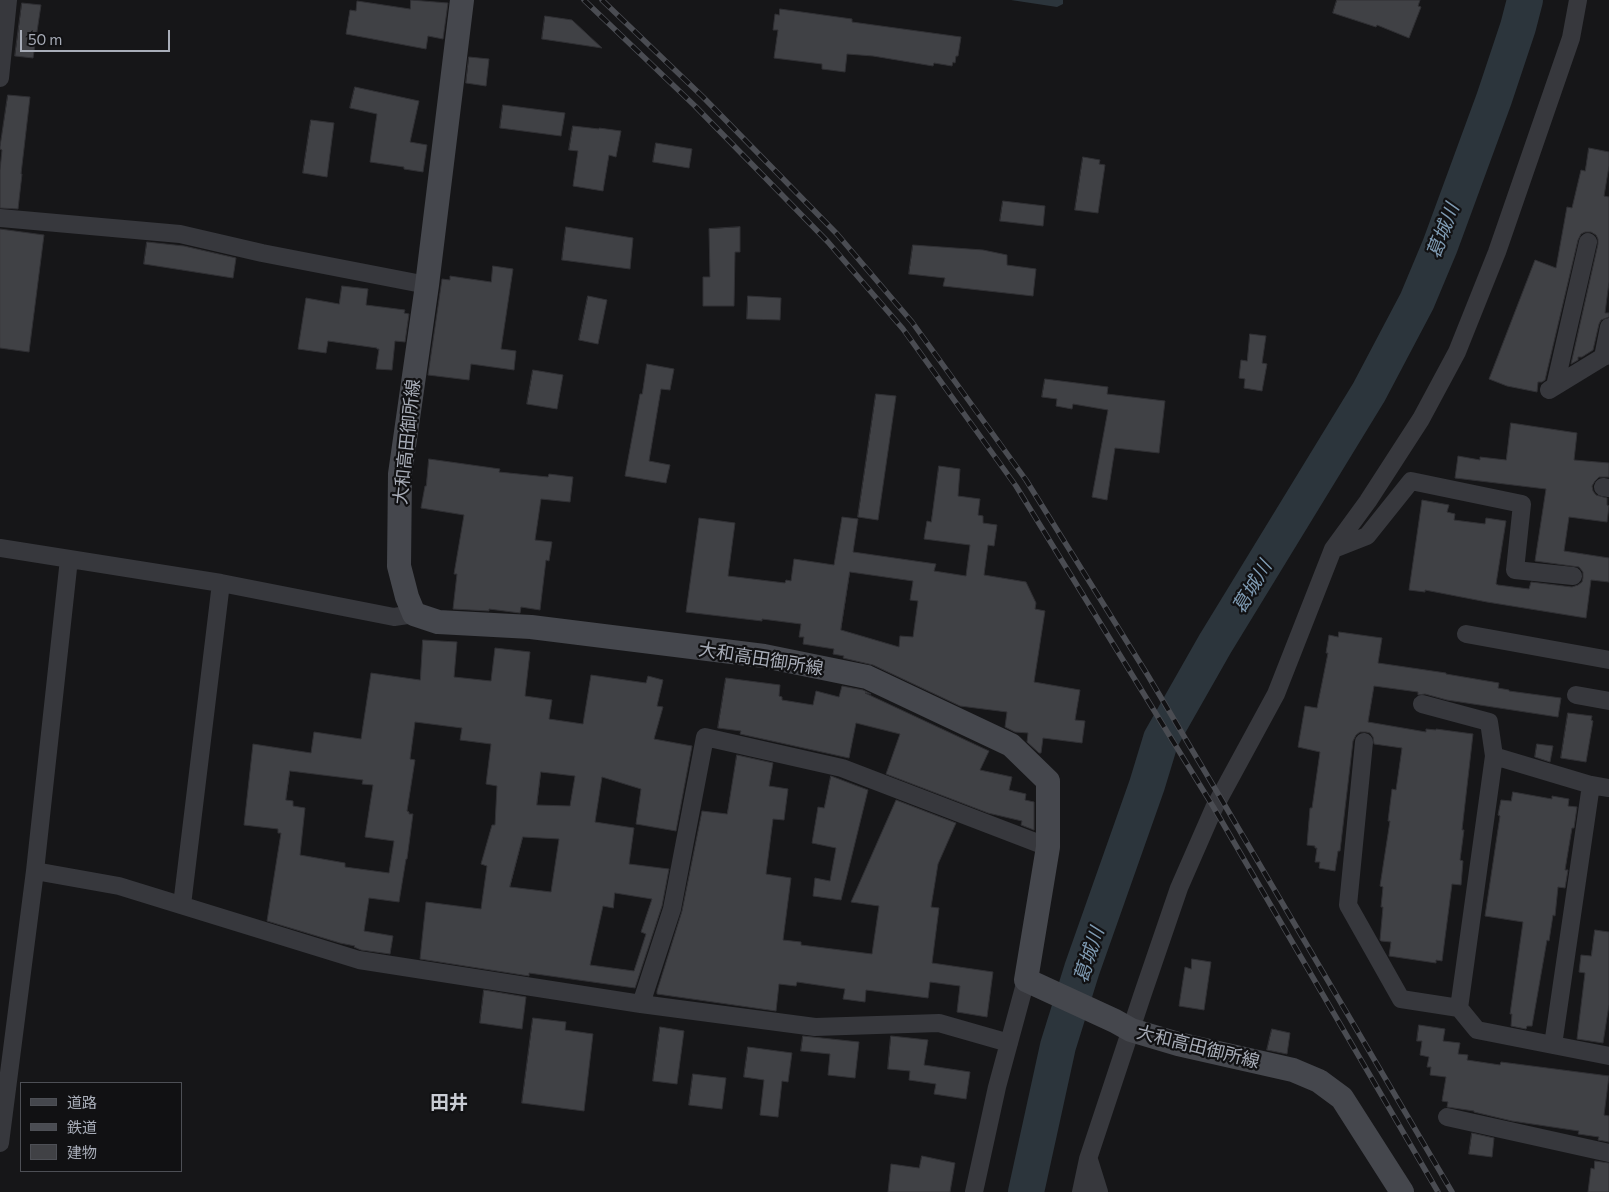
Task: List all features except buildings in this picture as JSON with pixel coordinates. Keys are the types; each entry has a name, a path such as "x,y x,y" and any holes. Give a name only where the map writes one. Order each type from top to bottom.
{"main road":[{"name":"大和高田御所線","path":"462,0 427,285 400,474 399,566 407,598 414,614 438,622 531,627 764,656 867,677 1010,745 1048,781 1048,847 1035,984 1123,1026 1178,1044 1293,1070 1319,1082 1342,1098 1402,1192"}],"street":[{"path":"0,78 8,0"},
{"path":"1081,1192 1123,1026 1142,996 1179,888 1214,808 1276,694 1333,550 1368,501 1415,427 1457,352 1497,252 1571,38 1578,0"},
{"path":"0,218 180,234 262,253 427,285"},
{"path":"1588,242 1550,389 1606,356 1609,327"},
{"path":"1333,550 1367,536 1411,481 1522,504 1514,570 1573,576"},
{"path":"0,548 221,584 394,617 414,614"},
{"path":"0,1143 35,871 69,559"},
{"path":"182,905 221,584"},
{"path":"1466,634 1609,660"},
{"path":"1576,695 1609,701"},
{"path":"1422,704 1489,722 1494,756 1459,1008"},
{"path":"641,1004 672,909 705,736 842,768 1048,847"},
{"path":"1364,742 1348,905 1401,1000 1459,1008 1478,1030 1609,1056"},
{"path":"1494,756 1591,785 1609,788"},
{"path":"1553,1045 1591,785"},
{"path":"35,871 119,886 359,960 641,1004 815,1027 939,1023 1009,1043"},
{"path":"974,1192 997,1087 1009,1043 1035,984"},
{"path":"1447,1117 1609,1154"},
{"path":"1088,1159 1099,1192"}],"shaded area":[{"path":"1011,0 1063,0 1063,4 1057,7"}],"waterway":[{"name":"葛城川","path":"1026,1192 1058,1046 1082,969 1147,785 1161,739 1215,644 1369,392 1417,301 1440,246 1494,99 1525,0"}],"railway":[{"path":"584,0 695,106 828,242 903,329 1016,486 1214,808 1438,1192"},
{"path":"602,0 703,97 837,234 912,322 1026,480 1147,674 1452,1192"}],"district":[{"name":"田井","path":"449,1103"}]}
